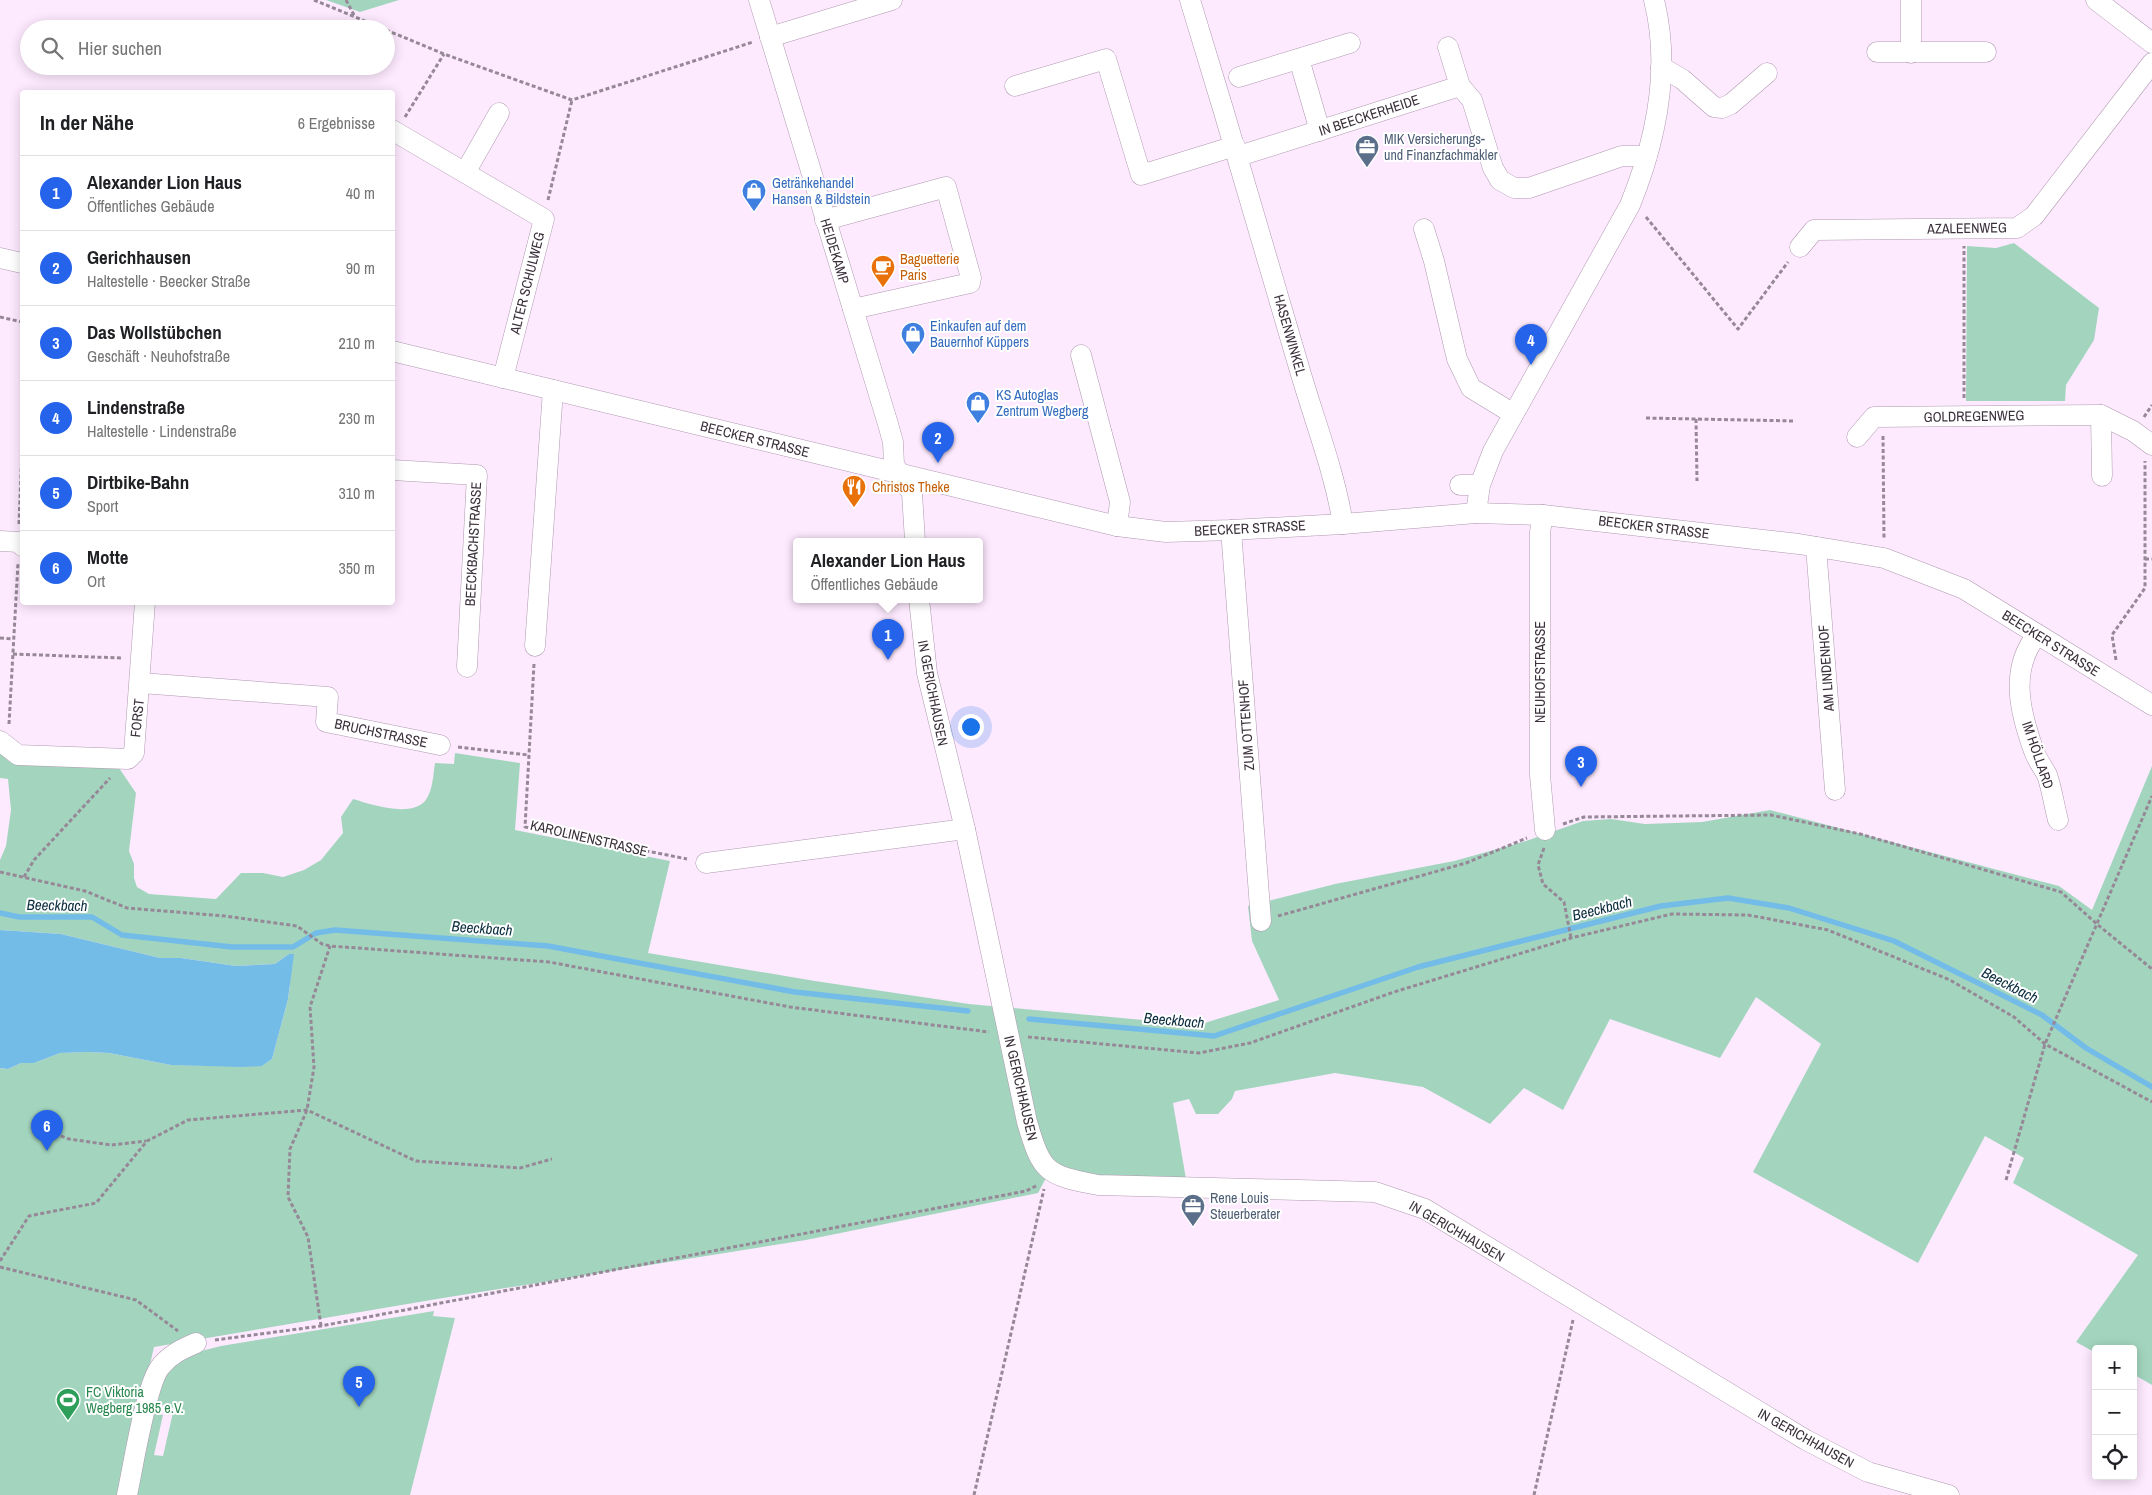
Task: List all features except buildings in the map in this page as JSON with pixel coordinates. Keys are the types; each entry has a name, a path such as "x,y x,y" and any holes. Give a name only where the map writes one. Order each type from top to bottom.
{"street":[{"name":"HEIDEKAMP","path":"759,0 853,309 856,341 888,424 893,442 894,465 899,473"},
{"path":"770,37 892,0"},
{"name":"HASENWINKEL","path":"1190,0 1237,151 1307,397 1343,494 1344,524"},
{"path":"1476,513 1480,485 1493,451 1512,413 1630,205 1648,156 1659,94 1661,67 1661,47 1654,0"},
{"path":"1911,0 1911,53"},
{"path":"2096,0 2152,43"},
{"path":"1240,76 1350,43"},
{"path":"1448,47 1460,86 1472,100 1493,168 1500,180 1514,188 1529,188 1622,156 1648,156"},
{"path":"1877,52 1986,52"},
{"path":"1015,86 1106,59 1140,174 1237,151"},
{"path":"1299,59 1320,130"},
{"name":"AZALEENWEG","path":"1800,247 1814,230 2017,228 2034,216 2152,63"},
{"path":"1661,67 1682,80 1714,107 1722,108 1731,104 1767,73"},
{"name":"IN BEECKERHEIDE","path":"1237,151 1320,130 1460,86"},
{"path":"466,171 499,113"},
{"name":"ALTER SCHULWEG","path":"395,134 466,171 544,218 503,378"},
{"path":"825,220 946,187 971,278 970,283 853,309"},
{"path":"1424,229 1460,366 1471,388 1512,413"},
{"path":"0,258 20,263"},
{"name":"BEECKER STRASSE","path":"395,352 1117,526 1166,532 1344,524 1476,513 1543,515 1816,546 1884,558 1964,589 2152,705"},
{"path":"1081,355 1120,502 1117,526"},
{"path":"535,646 553,390"},
{"path":"2101,415 2102,476"},
{"name":"GOLDREGENWEG","path":"1883,417 2101,415 2133,431 2152,445"},
{"path":"1857,437 1874,417 1883,417"},
{"name":"BEECKBACHSTRASSE","path":"395,470 477,475 467,666"},
{"path":"899,473 912,493 915,538"},
{"path":"1460,485 1480,485"},
{"name":"NEUHOFSTRASSE","path":"1543,515 1540,532 1540,775 1545,830"},
{"name":"ZUM OTTENHOF","path":"1231,530 1261,921"},
{"name":"AM LINDENHOF","path":"1816,546 1835,790"},
{"name":"IN GERICHHAUSEN","path":"919,603 927,673 965,829 1032,1142 1039,1160 1052,1173 1098,1185 1375,1192 1389,1195 1425,1209 1806,1440 1868,1472 1948,1495"},
{"name":"FORST","path":"128,759 134,753 141,683 145,605"},
{"name":"IM HÖLLARD","path":"2037,635 2027,647 2022,659 2019,696 2034,753 2046,774 2058,820"},
{"name":"BRUCHSTRASSE","path":"141,683 328,697 326,722 440,746"},
{"path":"1,741 18,755 128,759"},
{"path":"706,863 965,829"},
{"path":"127,1495 154,1379 160,1367 176,1351 196,1343"}],"path":[{"path":"314,0 364,20"},
{"path":"346,0 354,16"},
{"path":"395,33 444,54 572,100 770,37"},
{"path":"395,131 444,54"},
{"path":"544,218 572,100"},
{"path":"1630,205 1641,211 1738,329 1800,247"},
{"path":"1964,228 1964,416"},
{"path":"0,318 20,322"},
{"path":"1883,417 1884,558"},
{"path":"1646,418 1795,421"},
{"path":"1696,419 1697,481"},
{"path":"2117,670 2112,635 2145,588 2146,457 2152,445"},
{"path":"1,741 9,729 13,654 14,543 20,473"},
{"path":"2145,559 2152,558"},
{"path":"0,638 13,639"},
{"name":"KAROLINENSTRASSE","path":"535,646 525,827 706,863"},
{"path":"13,654 142,659"},
{"name":"BRUCHSTRASSE","path":"440,746 528,754"},
{"path":"24,878 34,860 128,759"},
{"path":"2006,1180 2045,1044 2051,1035 2152,796"},
{"path":"1261,921 1466,863 1545,830 1584,817 1771,815 1860,834 2061,892 2152,969"},
{"path":"1545,830 1545,844 1538,864 1543,884 1564,902 1571,938"},
{"path":"0,872 85,891 127,908 225,916 297,926 322,944 330,946 549,962 790,1006 1008,1034 1199,1053 1250,1043 1394,992 1571,938 1672,914 1748,915 1828,930 1950,980 2014,1016 2045,1044 2152,1102"},
{"path":"321,1326 308,1238 288,1197 290,1148 307,1110 314,1067 310,1007 330,946"},
{"path":"38,1138 48,1131 69,1139 111,1145 147,1141 188,1120 307,1110 416,1162 520,1168 552,1159"},
{"path":"0,1261 29,1216 96,1203 147,1141"},
{"path":"0,1267 136,1300 196,1343 321,1326 1026,1191 1034,1188 1052,1173"},
{"path":"974,1495 1039,1209 1044,1190 1052,1173"},
{"path":"1534,1495 1574,1313 1580,1304"}],"green space":[{"path":"326,0 399,0 360,12"},
{"path":"2014,243 2099,308 2094,340 2066,385 2065,401 1966,401 1967,246 1996,248"},
{"path":"0,751 117,765 136,793 129,851 134,864 134,878 137,887 149,894 216,899 241,873 263,873 283,877 304,870 321,860 343,833 341,817 353,799 390,808 410,809 418,806 425,801 430,793 435,763 454,764 455,753 520,763 515,830 670,861 648,953 969,1004 1198,1025 1279,1000 1252,941 1248,906 1335,884 1454,861 1526,841 1583,821 1611,819 1645,824 1702,822 1770,810 2059,886 2092,910 2152,766 2152,1385 2137,1376 2137,1345 2092,1345 2092,1351 2076,1342 2138,1255 2013,1183 2024,1158 1985,1136 1918,1263 1753,1172 1821,1044 1756,997 1720,1058 1610,1019 1563,1110 1524,1088 1490,1124 1423,1087 1335,1073 1235,1091 1232,1099 1218,1114 1196,1114 1189,1099 1173,1103 1186,1179 1088,1177 1054,1163 1038,1193 806,1240 437,1299 154,1347 120,1495 0,1495 0,1068 8,1069 21,1063 34,1063 60,1053 87,1052 109,1053 171,1065 262,1066 272,1059 290,985 289,954 275,964 236,966 181,958 160,958 61,934 0,930 0,860 6,846 11,810 8,779 0,778"},
{"path":"434,1311 433,1316 455,1318 410,1495 133,1495 152,1413 163,1415 154,1455 163,1456 174,1408 154,1403 167,1368 189,1354 221,1346"}],"water":[{"path":"0,930 61,934 160,958 181,958 236,966 275,964 289,954 294,954 288,999 272,1059 262,1066 171,1065 109,1053 87,1052 60,1053 34,1063 21,1063 8,1069 0,1068"}],"waterway":[{"name":"Beeckbach","path":"1029,1019 1214,1036 1418,967 1661,906 1728,898 1789,908 1894,941 2042,1015 2086,1048 2152,1087"},
{"name":"Beeckbach","path":"0,913 19,917 92,917 122,935 232,947 293,947 316,933 335,930 548,946 795,992 968,1011"}],"place":[{"name":"MIK Versicherungs- und Finanzfachmakler","path":"1367,168"},
{"name":"Getränkehandel Hansen & Bildstein","path":"754,212"},
{"name":"Baguetterie Paris","path":"883,288"},
{"name":"Einkaufen auf dem Bauernhof Küppers","path":"913,355"},
{"name":"Lindenstraße","path":"1531,365"},
{"name":"KS Autoglas Zentrum Wegberg","path":"978,424"},
{"name":"Gerichhausen","path":"938,463"},
{"name":"Christos Theke","path":"854,508"},
{"name":"Alexander Lion Haus","path":"888,660"},
{"name":"Das Wollstübchen","path":"1581,787"},
{"name":"Motte","path":"47,1151"},
{"name":"Rene Louis Steuerberater","path":"1193,1227"},
{"name":"Dirtbike-Bahn","path":"359,1407"},
{"name":"FC Viktoria Wegberg 1985 e.V.","path":"68,1421"}]}
